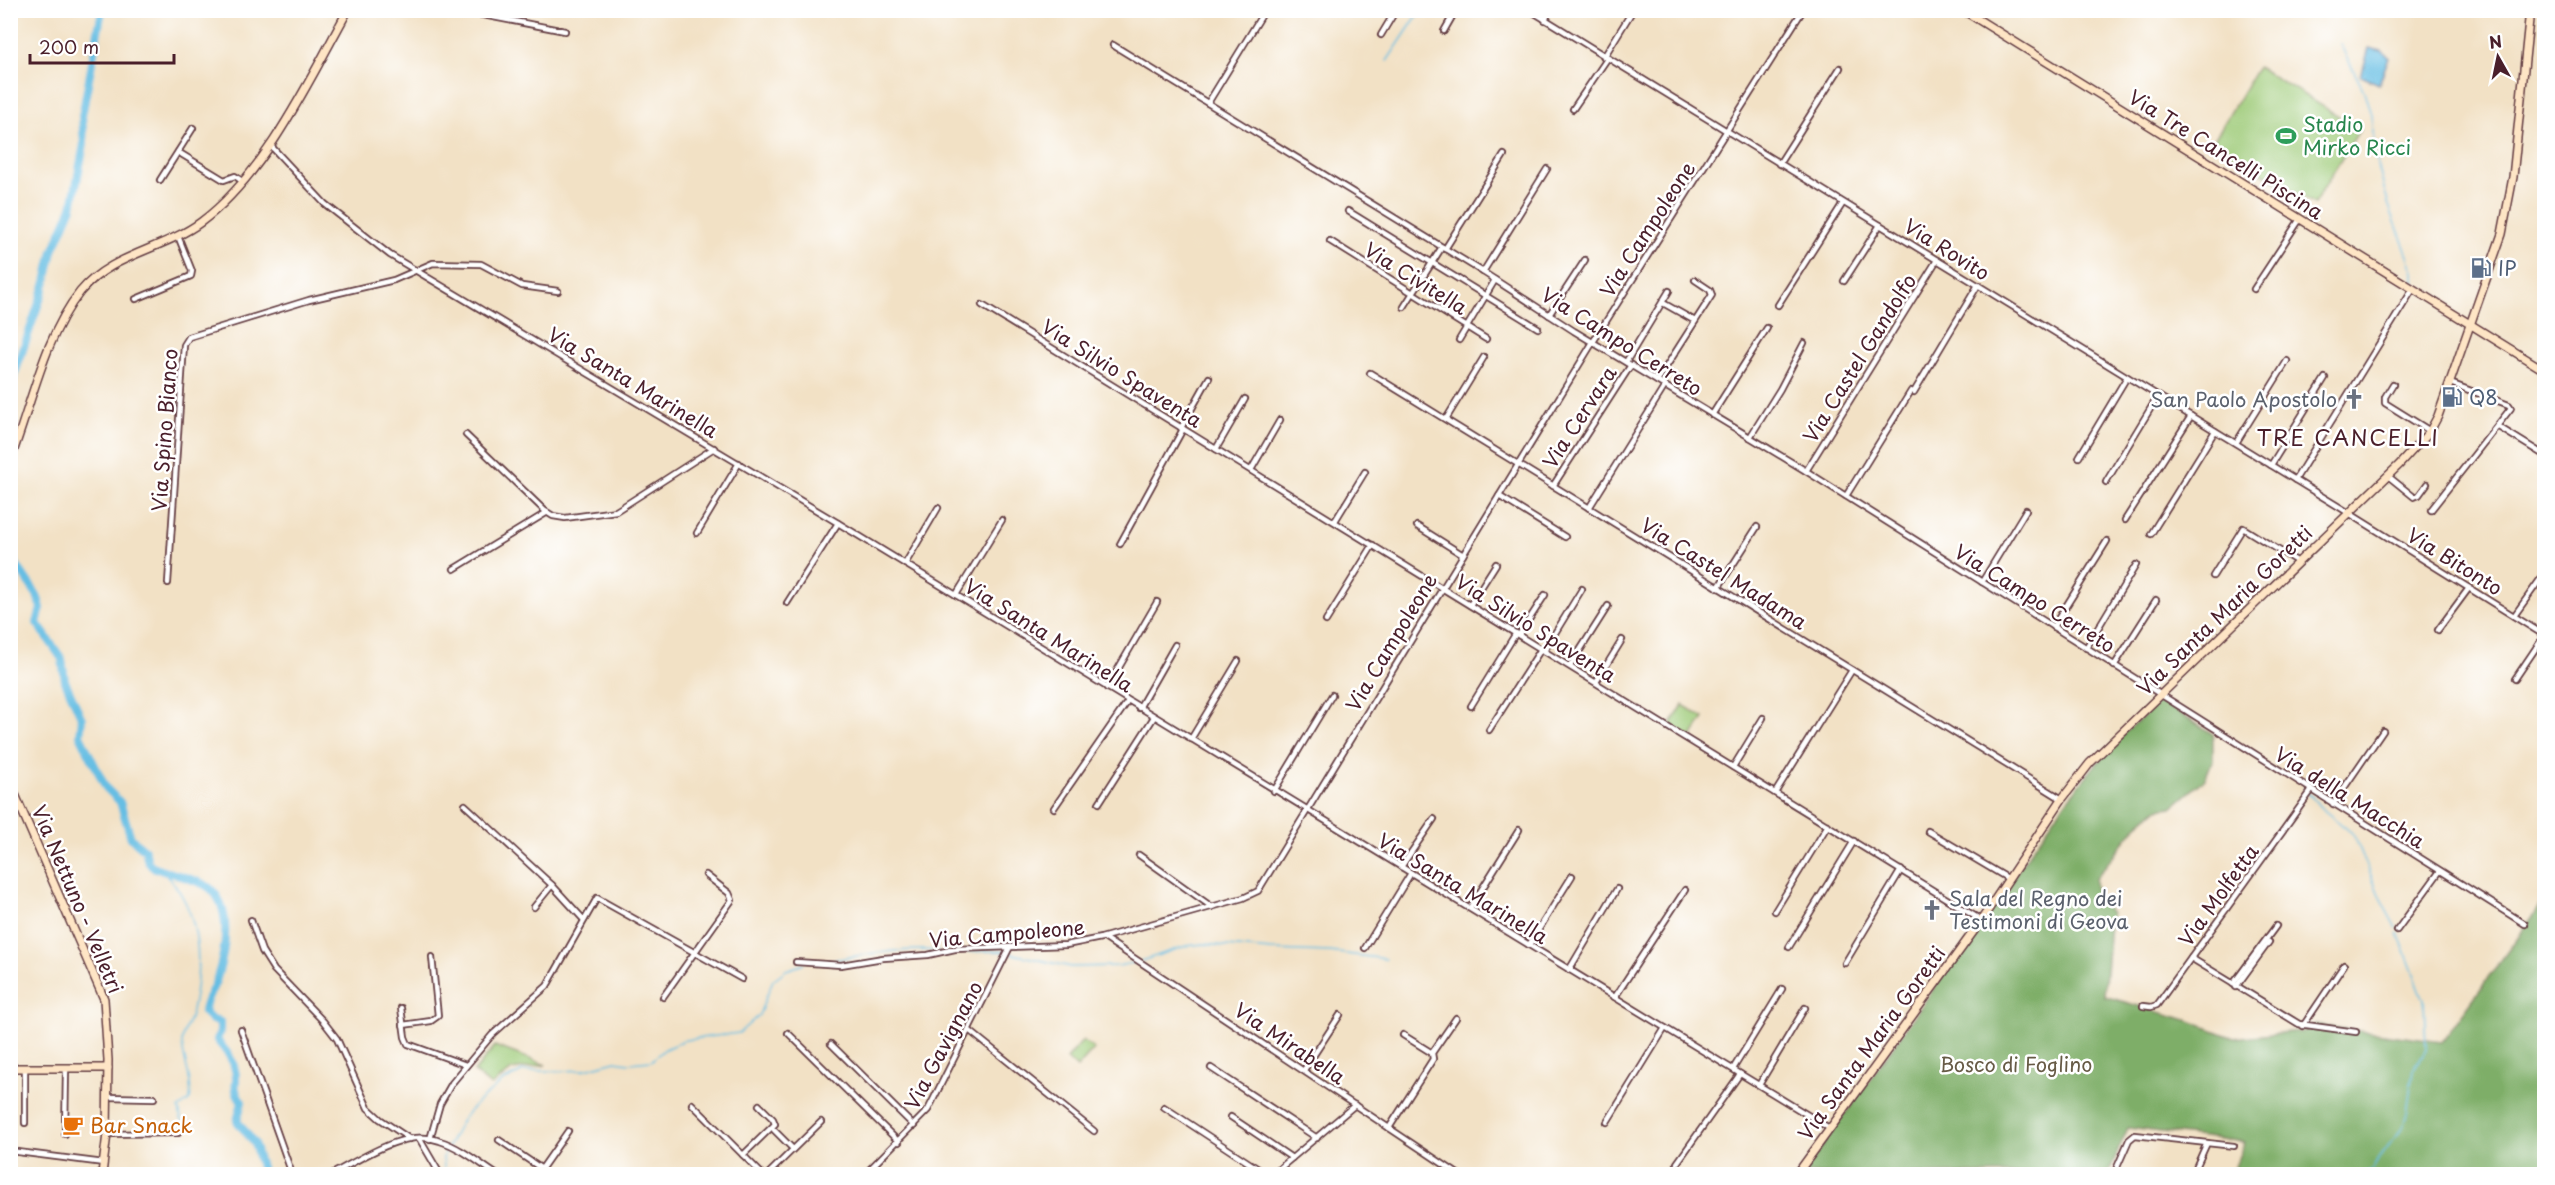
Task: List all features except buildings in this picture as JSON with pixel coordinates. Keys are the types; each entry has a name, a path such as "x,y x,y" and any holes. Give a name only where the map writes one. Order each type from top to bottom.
{"main road":[{"path":"10,460 41,369 61,323 75,298 106,268 178,236 210,215 242,181 270,145 348,10"},
{"name":"Via Tre Cancelli Piscina","path":"1963,10 1976,14 2544,370"},
{"name":"Via Santa Maria Goretti","path":"1797,1174 1981,920 2062,799 2097,755 2388,476 2430,431 2438,416 2498,248 2510,201 2530,10"},
{"name":"Via Nettuno - Velletri","path":"10,783 103,996 107,1017 108,1068 107,1134 102,1174"},
{"path":"10,1068 108,1068"}],"street":[{"path":"457,10 565,31"},
{"path":"1208,103 1265,10"},
{"path":"1381,35 1396,10"},
{"path":"1444,30 1456,10"},
{"name":"Via Rovito","path":"1530,10 2349,513"},
{"path":"1545,20 1550,10"},
{"path":"1573,109 1633,10"},
{"name":"Via Campoleone","path":"796,962 841,965 949,950 1054,946 1104,938 1247,897 1259,890 1593,342 1803,10"},
{"name":"Via Campo Cerreto","path":"1113,45 1483,272 1628,364 1806,471 2160,695"},
{"path":"1779,164 1840,68"},
{"path":"160,180 193,128"},
{"name":"Via Santa Marinella","path":"270,145 328,206 378,247 838,523 1829,1128"},
{"path":"178,152 224,180 235,176 242,181"},
{"path":"1404,307 1504,155"},
{"path":"1483,272 1547,168"},
{"path":"1778,305 1844,203"},
{"path":"1348,211 1538,328"},
{"path":"2254,289 2300,219"},
{"path":"1844,281 1880,225"},
{"path":"136,299 191,276 192,271 178,236"},
{"name":"Via Civitella","path":"1330,242 1486,339"},
{"path":"1549,315 1585,260"},
{"name":"Via Castel Gandolfo","path":"1806,471 1937,260"},
{"path":"415,269 437,262 479,264 522,286 558,291"},
{"name":"Via Spino Bianco","path":"168,583 187,339 309,300 394,280 415,269"},
{"path":"1459,340 1495,280"},
{"path":"1657,381 1712,294 1710,290 1695,280"},
{"path":"1846,496 1978,285"},
{"path":"2295,480 2413,289"},
{"name":"Via Cervara","path":"1553,486 1670,291"},
{"path":"1663,303 1695,321"},
{"name":"Via Silvio Spaventa","path":"982,305 1981,920"},
{"path":"1712,415 1767,328"},
{"path":"1750,437 1782,387 1804,343"},
{"path":"1446,419 1484,357"},
{"path":"2236,443 2287,361"},
{"name":"Via Castel Madama","path":"1370,373 2062,799"},
{"path":"2079,457 2127,377"},
{"path":"1120,544 1209,378"},
{"path":"2271,465 2325,378"},
{"path":"2431,510 2511,409 2510,405 2450,383"},
{"path":"2393,384 2385,398 2385,403 2430,431"},
{"path":"1589,508 1665,386"},
{"path":"2106,482 2158,396"},
{"path":"1216,449 1245,399"},
{"path":"2125,520 2191,416"},
{"path":"1251,470 1280,420"},
{"path":"2498,426 2544,455"},
{"path":"2151,534 2216,431"},
{"path":"466,435 546,513 565,518 616,511 714,448"},
{"path":"697,533 739,463"},
{"path":"1335,521 1365,472"},
{"path":"2388,476 2415,497 2427,484"},
{"path":"1499,496 1565,537"},
{"path":"904,564 938,508"},
{"path":"1982,582 2026,510"},
{"path":"454,569 546,513"},
{"name":"Via Bitonto","path":"2349,513 2544,636"},
{"path":"956,595 1002,520"},
{"path":"787,603 838,523"},
{"path":"1418,526 1463,555"},
{"path":"1719,588 1757,527"},
{"path":"2213,576 2242,528 2298,562"},
{"path":"2053,627 2107,541"},
{"path":"1326,621 1373,545"},
{"path":"1470,605 1496,564"},
{"path":"2086,648 2136,566"},
{"path":"2514,616 2544,574"},
{"path":"2438,630 2469,588"},
{"path":"1490,730 1582,589"},
{"path":"1471,706 1545,595"},
{"name":"Via Campo Cerreto","path":"2114,666 2156,600"},
{"path":"1107,688 1157,602"},
{"path":"1570,666 1608,606"},
{"path":"2515,679 2544,636"},
{"path":"1596,682 1622,640"},
{"path":"1139,708 1175,645"},
{"path":"1191,739 1238,661"},
{"path":"1775,793 1852,670"},
{"path":"1274,791 1332,694"},
{"name":"Via della Macchia","path":"2160,695 2524,924"},
{"path":"1054,808 1128,701"},
{"path":"1099,803 1154,717"},
{"path":"1733,767 1763,718"},
{"path":"2333,804 2383,731"},
{"name":"Via Molfetta","path":"2143,1006 2157,1005 2312,791"},
{"path":"465,805 552,885 584,920"},
{"path":"1401,867 1434,819"},
{"path":"1775,911 1828,825"},
{"path":"1470,908 1519,830"},
{"path":"1928,831 2009,879"},
{"path":"1789,947 1854,841"},
{"path":"1138,855 1212,907"},
{"path":"1845,963 1901,870"},
{"path":"2397,930 2440,871"},
{"path":"1365,948 1412,873"},
{"path":"663,998 732,900 730,894 706,875"},
{"path":"1529,945 1572,876"},
{"path":"534,907 552,885"},
{"path":"1569,970 1617,889"},
{"path":"1615,997 1684,890"},
{"path":"430,1139 441,1101 466,1065 497,1029 545,989 597,897 742,979"},
{"path":"251,920 262,951 272,968 323,1021 337,1039 370,1110 410,1139"},
{"path":"2235,986 2276,926"},
{"name":"Via Mirabella","path":"1104,938 1458,1174"},
{"path":"2235,986 2269,942"},
{"name":"Via Gavignano","path":"865,1174 899,1142 931,1105 1010,947"},
{"path":"403,1025 431,1021 438,1016 432,957"},
{"path":"2191,958 2303,1026 2356,1032"},
{"path":"2303,1026 2344,966"},
{"path":"1733,1069 1782,989"},
{"path":"400,1008 405,1040 410,1046 466,1065"},
{"path":"1759,1085 1805,1008"},
{"path":"1304,1070 1340,1015"},
{"path":"1389,1128 1433,1059 1432,1053 1456,1018"},
{"path":"1607,1122 1665,1028"},
{"path":"242,1030 292,1174"},
{"path":"970,1031 1094,1131"},
{"path":"788,1033 899,1142"},
{"path":"1403,1035 1432,1053"},
{"path":"831,1044 914,1126"},
{"path":"25,1068 26,1123"},
{"path":"65,1134 66,1068"},
{"path":"1211,1068 1317,1138"},
{"path":"1677,1163 1740,1074"},
{"path":"107,1097 153,1098"},
{"path":"692,1104 762,1174"},
{"path":"743,1155 774,1124 773,1119 759,1105"},
{"path":"1273,1174 1355,1105"},
{"path":"1164,1107 1266,1174"},
{"path":"1231,1117 1292,1158"},
{"path":"768,1174 821,1122"},
{"path":"774,1130 793,1149"},
{"path":"538,1174 568,1131"},
{"path":"107,1134 178,1133"},
{"path":"2114,1174 2131,1137 2137,1135 2234,1146"},
{"path":"418,1138 440,1174"},
{"path":"332,1174 383,1148 418,1138 447,1143 496,1174"},
{"path":"499,1140 542,1169"},
{"path":"2193,1174 2207,1143"},
{"path":"10,1151 104,1163"}],"green space":[{"name":"Stadio Mirko Ricci","path":"2258,67 2360,129 2314,204 2212,143"},
{"name":"Bosco di Foglino","path":"2160,701 2213,734 2213,759 2205,779 2172,807 2157,809 2136,827 2095,879 2096,896 2111,913 2104,996 2187,1020 2234,1038 2308,1030 2315,1025 2442,1042 2544,901 2544,1174 2232,1174 2245,1142 2128,1128 2108,1174 1803,1174 2067,800 2111,746"},
{"path":"1683,705 1704,718 1691,738 1670,726"},
{"path":"1083,1040 1094,1049 1077,1068 1067,1059"},
{"path":"495,1046 546,1065 512,1070 491,1086 474,1072"}],"water":[{"path":"2369,48 2382,51 2389,57 2379,84 2361,76"}],"waterway":[{"path":"10,388 46,282 53,251 72,207 84,144 82,116 102,10"},
{"path":"1387,61 1421,10"},
{"path":"2340,44 2364,91 2371,115 2376,158 2388,203 2414,272 2414,286"},
{"path":"10,401 10,418"},
{"path":"10,556 13,556 37,595 41,608 37,623 62,659 65,681 82,719 80,735 106,788 120,802 131,838 145,850 148,862 155,868 206,886 218,898 225,920 223,957 204,1012 212,1020 220,1022 217,1040 234,1066 236,1088 242,1102 237,1121 254,1143 263,1174"},
{"path":"2304,787 2320,807 2352,833 2396,928"},
{"path":"168,873 167,875 179,890 187,906 197,941 195,996 182,1041 191,1092 190,1100 179,1108 181,1119 190,1127"},
{"path":"2364,1174 2371,1170 2403,1127 2413,1070 2426,1049 2424,1000 2398,933"},
{"path":"1141,961 1186,946 1203,944 1330,952 1386,959"},
{"path":"821,962 894,951 938,951"},
{"path":"952,952 1000,951 1071,967 1118,966 1137,962"},
{"path":"445,1174 443,1157 463,1118 502,1082 523,1071 582,1070 615,1061 629,1063 651,1061 665,1049 685,1040 739,1033 759,1015 773,980 786,970 804,964"}],"place":[{"name":"Stadio Mirko Ricci","path":"2286,136"},
{"name":"IP","path":"2481,268"},
{"name":"Q8","path":"2452,397"},
{"name":"San Paolo Apostolo","path":"2354,399"},
{"name":"Sala del Regno dei Testimoni di Geova","path":"1932,910"},
{"name":"Bar Snack","path":"73,1125"}],"district":[{"name":"TRE CANCELLI","path":"2348,436"}]}
